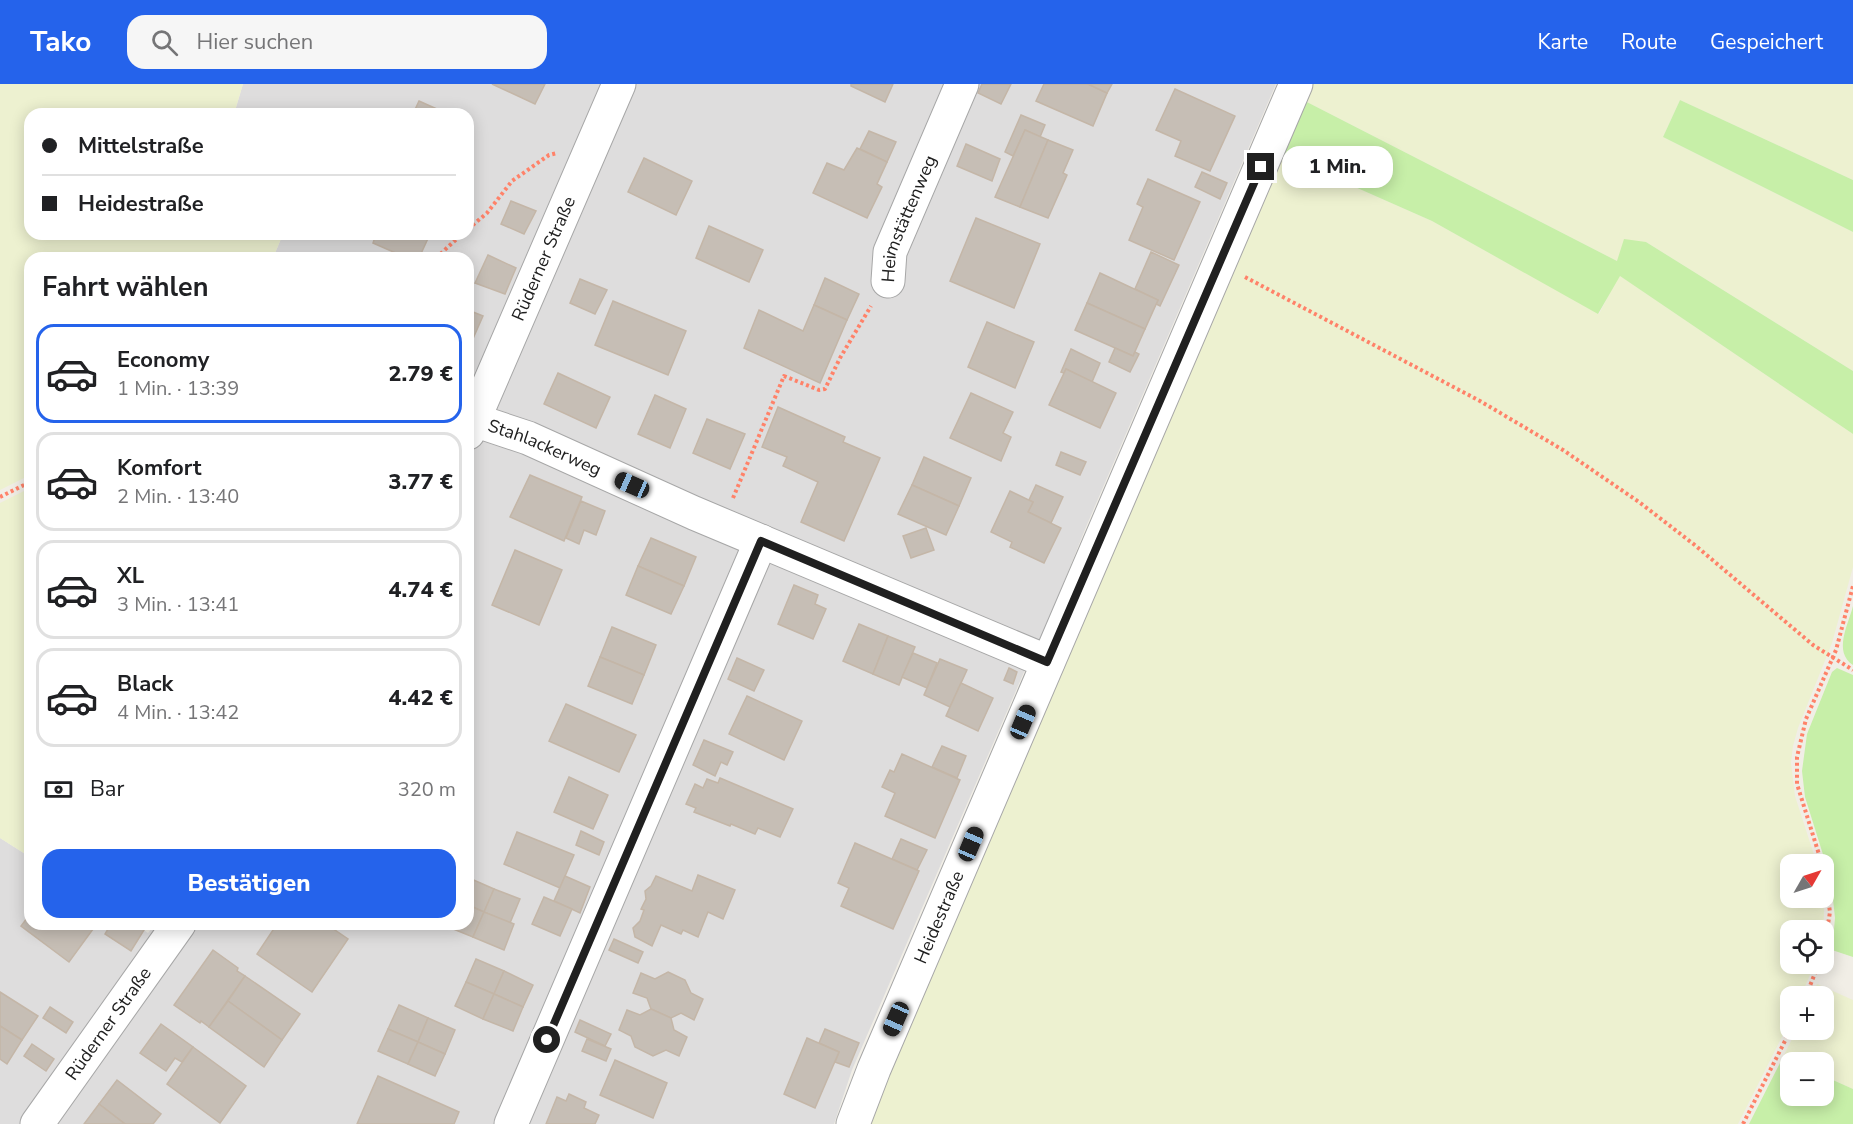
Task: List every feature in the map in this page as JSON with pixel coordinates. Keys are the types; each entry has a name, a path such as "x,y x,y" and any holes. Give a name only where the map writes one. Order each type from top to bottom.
{"street":[{"name":"Rüderner Straße","path":"474,419 619,84"},
{"name":"Heimstättenweg","path":"888,280 890,252 962,84"},
{"name":"Heidestraße","path":"853,1124 874,1069 1047,662 1296,84"},
{"name":"Stahlackerweg","path":"474,427 528,438 722,525 1047,662"},
{"path":"511,1124 761,541"},
{"name":"Rüderner Straße","path":"37,1124 175,930"}],"path":[{"path":"474,224 487,213 512,181 549,155 561,153 587,160"},
{"path":"442,252 456,240"},
{"path":"1219,265 1480,401 1563,450 1605,477 1666,522 1799,634 1853,670"},
{"name":"Heimstättenweg","path":"722,525 784,376 819,390 825,389 844,351 888,280"},
{"path":"0,497 24,485"},
{"path":"1819,854 1802,802 1796,767 1798,747 1806,719 1832,658 1853,586"},
{"path":"1743,1124 1785,1040"}],"shaded area":[{"path":"243,84 1276,84 1086,527 1043,634 1024,672 852,1070 834,1124 0,1124 0,838 24,853 24,930 144,930 148,933 150,930 474,930 474,252 276,252 280,240 474,240 474,108 236,108"}],"green space":[{"path":"0,84 243,84 236,108 24,108 24,240 280,240 276,252 24,252 24,478 0,490"},
{"path":"1310,84 1853,84 1853,180 1680,100 1663,137 1853,232 1853,371 1646,242 1617,261 1303,100"},
{"path":"1303,100 1617,261 1624,239 1646,242 1853,371 1853,434 1620,276 1598,314 1432,221 1321,172 1280,151"},
{"path":"1680,100 1853,180 1853,232 1663,137"},
{"path":"1280,151 1321,172 1432,221 1599,314 1619,275 1853,434 1853,567 1832,643 1798,728 1791,763 1795,796 1814,854 1780,854 1780,908 1824,908 1824,920 1780,920 1780,974 1810,974 1805,986 1780,986 1780,1040 1738,1124 865,1124"},
{"path":"24,491 24,853 0,838 0,503"},
{"path":"1853,606 1853,665 1847,660 1843,646"},
{"path":"1837,668 1853,675 1853,957 1834,951 1834,854 1823,854 1805,797 1802,771 1807,734 1832,672"},
{"path":"1834,992 1853,1000 1853,1089 1834,1080 1834,1052 1786,1052 1792,1040 1834,1040"},
{"path":"1780,1063 1780,1106 1834,1106 1834,1080 1853,1089 1853,1124 1749,1124"}],"building":[{"path":"492,84 545,84 535,104"},
{"path":"851,84 893,84 885,102"},
{"path":"982,84 1011,84 1001,104 978,93"},
{"path":"1044,84 1088,84 1107,93 1093,126 1036,101"},
{"path":"1088,84 1112,84 1107,93"},
{"path":"1175,89 1235,116 1210,171 1175,156 1181,141 1156,130"},
{"path":"419,101 435,108 416,108"},
{"path":"1021,115 1045,125 1040,137 1025,130 1013,156 1005,152"},
{"path":"1025,130 1048,140 1020,207 995,197"},
{"path":"869,131 896,142 887,162 860,149"},
{"path":"1048,140 1073,150 1063,173 1067,175 1048,218 1020,207"},
{"path":"966,144 1000,159 992,181 957,166"},
{"path":"857,148 887,162 877,184 882,187 867,218 813,193 827,163 844,170"},
{"path":"644,158 692,181 676,215 628,192"},
{"path":"1202,172 1227,183 1220,199 1195,187"},
{"path":"1148,179 1200,202 1174,260 1129,240 1143,207 1137,204"},
{"path":"511,201 536,211 524,234 501,224"},
{"path":"976,218 1040,244 1014,308 950,281"},
{"path":"709,226 763,250 749,282 696,258"},
{"path":"374,240 427,240 422,252 393,252 373,243"},
{"path":"1151,252 1179,265 1160,306 1156,304 1158,300 1135,289"},
{"path":"488,255 516,268 505,294 475,283"},
{"path":"1100,273 1158,300 1145,329 1087,303"},
{"path":"825,278 859,294 847,320 814,305"},
{"path":"580,279 607,290 595,314 570,303"},
{"path":"613,301 686,331 668,375 595,345"},
{"path":"1087,303 1145,329 1133,356 1075,330"},
{"path":"814,305 847,320 820,383 744,348 759,310 803,331"},
{"path":"474,312 483,316 474,336"},
{"path":"987,322 1034,342 1015,388 968,367"},
{"path":"1115,348 1133,356 1135,352 1139,354 1130,372 1109,362"},
{"path":"1071,349 1100,363 1092,382 1066,369 1064,373 1061,372"},
{"path":"1066,369 1116,393 1100,428 1049,405"},
{"path":"558,373 610,397 596,428 544,404"},
{"path":"971,393 1013,412 1003,433 1011,437 1001,461 950,438"},
{"path":"655,395 686,409 670,448 638,434"},
{"path":"778,407 845,437 843,442 880,458 844,541 801,522 818,482 783,466 787,457 762,447"},
{"path":"707,419 745,434 730,469 693,453"},
{"path":"1061,452 1086,462 1080,475 1056,465"},
{"path":"924,457 971,478 959,506 912,485"},
{"path":"530,475 582,497 564,541 510,517"},
{"path":"912,485 959,506 946,535 898,514"},
{"path":"1036,485 1063,497 1051,523 1028,512 1033,502 1029,500"},
{"path":"1010,491 1033,502 1028,512 1061,528 1044,563 1010,547 1012,542 991,532"},
{"path":"581,501 605,511 596,535 584,530 579,544 566,538"},
{"path":"926,528 934,550 911,558 903,536"},
{"path":"651,538 696,557 684,586 638,566"},
{"path":"515,550 562,570 539,625 492,605"},
{"path":"638,566 684,586 671,614 626,595"},
{"path":"794,585 818,595 815,604 826,609 813,639 778,624"},
{"path":"859,624 888,636 873,674 843,661"},
{"path":"612,627 656,645 644,675 600,657"},
{"path":"888,636 915,647 899,685 873,674"},
{"path":"913,653 937,663 927,688 902,677"},
{"path":"600,657 644,675 632,704 588,686"},
{"path":"737,658 764,670 754,691 728,679"},
{"path":"940,659 967,670 950,707 924,695"},
{"path":"1009,668 1017,672 1013,684 1004,680"},
{"path":"961,683 993,698 978,731 946,716"},
{"path":"747,696 802,721 784,760 729,734"},
{"path":"566,704 636,735 619,772 549,741"},
{"path":"704,740 733,752 727,765 721,762 715,776 693,765"},
{"path":"942,746 966,756 957,778 932,767"},
{"path":"902,754 960,780 935,838 885,816 895,793 882,787 890,770 894,772"},
{"path":"569,777 608,795 593,829 554,812"},
{"path":"720,778 793,809 780,837 758,828 755,834 731,824 730,826 694,812 696,808 686,804 695,784 703,788 707,779 718,783"},
{"path":"581,831 604,842 599,855 576,845"},
{"path":"517,832 574,855 560,888 504,864"},
{"path":"901,839 927,850 917,870 892,859"},
{"path":"855,843 919,871 893,929 841,906 849,888 838,883"},
{"path":"698,875 735,890 723,919 708,912 698,937 683,930 681,934 661,925 652,946 635,937 633,928 640,921 644,910 641,909 646,899 645,891 651,886 656,876 692,891"},
{"path":"565,876 590,887 580,913 554,901"},
{"path":"474,880 494,889 484,912 474,908"},
{"path":"494,889 520,899 510,923 484,912"},
{"path":"544,897 572,909 560,936 532,924"},
{"path":"474,908 484,912 473,937 456,930 474,930"},
{"path":"484,912 514,924 504,950 473,937"},
{"path":"26,930 92,930 69,962"},
{"path":"107,930 144,930 131,951 105,934"},
{"path":"273,930 335,930 348,939 312,992 257,954"},
{"path":"614,939 643,952 638,963 609,950"},
{"path":"213,950 245,976 209,1027 174,1005"},
{"path":"476,959 504,971 494,994 466,982"},
{"path":"504,971 533,985 523,1007 494,994"},
{"path":"668,972 685,980 691,993 703,999 694,1020 681,1013 671,1018 651,1009 647,998 633,993 641,973 655,979"},
{"path":"245,976 300,1014 282,1040 228,1001"},
{"path":"466,982 494,994 483,1019 455,1006"},
{"path":"0,992 38,1016 22,1040 0,1026"},
{"path":"494,994 523,1007 513,1031 483,1019"},
{"path":"228,1001 282,1040 264,1067 209,1027"},
{"path":"399,1005 428,1018 418,1042 388,1029"},
{"path":"50,1007 73,1022 66,1033 43,1018"},
{"path":"651,1009 671,1018 674,1030 687,1037 679,1056 666,1050 653,1056 635,1047 631,1036 619,1030 627,1010 640,1015"},
{"path":"428,1018 455,1030 445,1054 418,1042"},
{"path":"580,1020 611,1034 605,1046 575,1032"},
{"path":"161,1024 193,1047 182,1062 175,1058 166,1071 140,1053"},
{"path":"0,1026 22,1040 7,1064 0,1059"},
{"path":"388,1029 418,1042 408,1064 378,1051"},
{"path":"825,1029 859,1043 849,1067 835,1062 839,1052 819,1043"},
{"path":"807,1038 839,1052 815,1108 784,1094"},
{"path":"587,1039 611,1049 606,1061 582,1051"},
{"path":"418,1042 445,1054 435,1076 408,1064"},
{"path":"32,1044 54,1059 46,1071 24,1056"},
{"path":"193,1047 246,1086 220,1123 167,1084"},
{"path":"615,1060 667,1083 653,1118 600,1095"},
{"path":"378,1076 459,1112 454,1124 357,1124"},
{"path":"117,1080 161,1114 153,1124 125,1124 99,1104"},
{"path":"569,1094 586,1102 584,1108 599,1115 595,1124 546,1124 557,1097 566,1101"},
{"path":"99,1104 125,1124 84,1124"}],"route":[{"path":"547,1040 761,541 1047,662 1261,167"}]}
